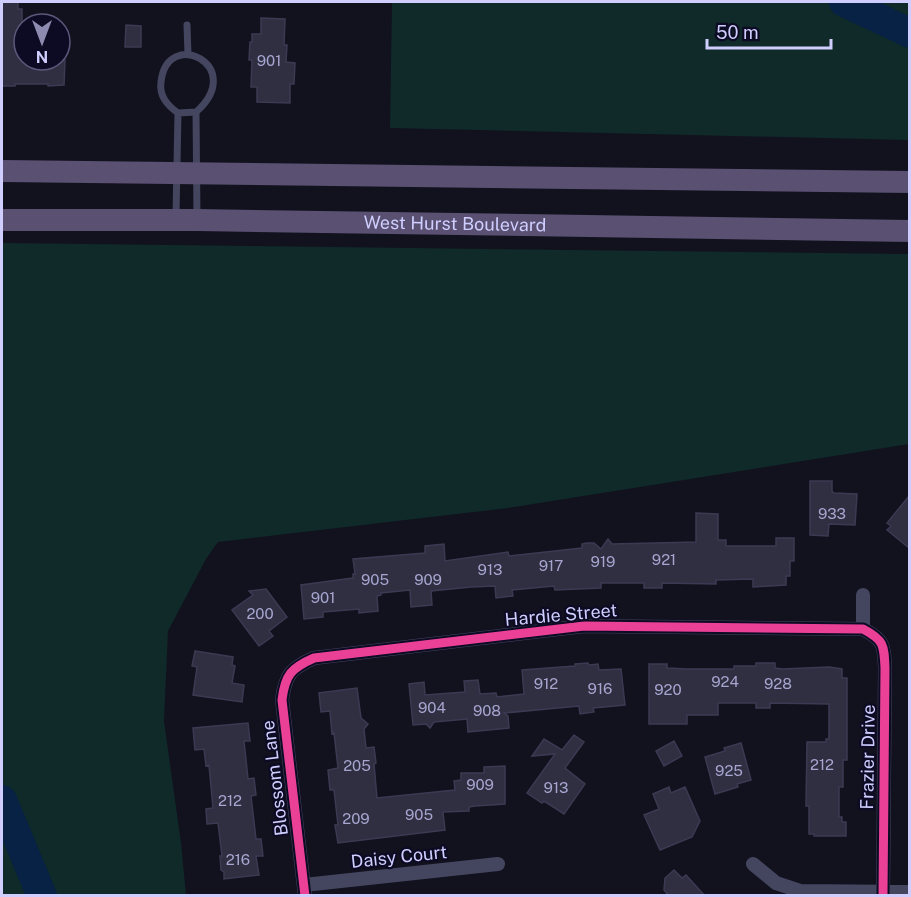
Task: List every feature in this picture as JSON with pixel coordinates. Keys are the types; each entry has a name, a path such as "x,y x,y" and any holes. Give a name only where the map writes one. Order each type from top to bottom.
{"main road":[{"path":"2,171 909,182"},
{"name":"West Hurst Boulevard","path":"2,220 909,231"}],"street":[{"path":"862,595 862,629"},
{"name":"Hardie Street","path":"302,663 314,658 584,626 862,629"},
{"name":"Frazier Drive","path":"862,629 877,636 885,647 883,894"},
{"name":"Blossom Lane","path":"302,663 290,673 284,685 282,700 305,890"},
{"name":"Daisy Court","path":"305,890 498,864"},
{"path":"753,864 776,884 800,891 883,894 909,892"}],"lane":[{"path":"187,25 188,55"},
{"path":"188,55 195,56 212,71 214,87 209,101 196,112 178,113 167,105 160,88 162,71 172,59 188,55"},
{"path":"186,221 187,172 196,112"},
{"path":"178,113 187,172 186,221"}],"green space":[{"path":"392,2 909,2 909,140 390,128"},
{"path":"2,243 909,254 909,444 508,508 218,542 206,559 168,631 164,721 186,895 2,895"}],"building":[{"path":"2,2 18,2 18,9 22,9 22,12 12,12 12,72 65,72 64,85 2,86"},
{"path":"261,18 285,19 286,62 295,63 294,84 290,84 290,103 257,102 257,87 251,87 250,42 252,42 252,34 261,34"},
{"path":"126,25 141,26 141,47 125,47"},
{"path":"810,481 832,481 834,493 857,494 855,525 829,524 828,536 810,535"},
{"path":"909,496 909,548 887,530 891,526 887,523"},
{"path":"696,513 718,514 718,540 726,540 726,546 776,546 776,538 794,538 794,561 790,561 790,576 786,576 786,585 753,587 753,579 716,580 716,584 662,583 662,588 644,588 644,583 601,583 601,588 555,590 554,586 512,590 513,596 496,598 495,586 471,587 431,591 432,605 411,607 410,590 381,593 377,596 378,611 359,613 359,609 323,612 323,617 304,619 301,585 353,578 355,574 353,559 425,553 425,546 444,544 445,561 508,552 509,556 582,548 582,544 587,543 594,543 601,549 608,539 612,544 696,542"},
{"path":"266,589 287,617 269,631 273,636 259,646 232,610 253,595 249,591"},
{"path":"195,651 233,657 232,665 235,666 232,683 244,685 242,702 193,695 197,667 192,666"},
{"path":"588,663 589,665 598,664 599,670 621,669 625,705 593,708 594,712 580,714 579,706 504,713 508,716 509,728 468,732 467,719 434,722 430,728 426,724 413,725 409,684 424,682 425,695 465,692 464,681 478,680 480,694 496,693 497,697 524,694 522,670"},
{"path":"756,663 775,663 775,668 782,669 829,667 842,669 842,678 847,678 847,760 843,760 843,787 839,787 839,817 842,817 842,822 846,822 846,836 809,834 809,806 806,806 807,742 826,742 826,739 829,739 829,704 770,703 770,708 756,708 756,703 718,703 718,715 687,715 687,724 649,724 649,664 667,664 667,668 734,669 734,666 756,666"},
{"path":"357,688 361,718 368,724 364,729 366,748 374,747 377,798 455,790 454,781 461,780 461,773 484,773 484,767 505,766 505,804 469,807 469,811 443,812 445,830 338,843 334,790 330,790 328,770 338,768 334,733 332,734 330,711 321,712 319,693"},
{"path":"248,723 250,741 244,741 248,779 254,778 256,795 251,796 256,839 261,839 263,856 256,856 259,875 224,879 224,872 221,870 220,856 222,856 218,823 207,824 206,809 213,808 209,765 206,766 204,749 195,750 193,728"},
{"path":"574,735 584,742 565,768 585,784 564,814 527,793 555,754 532,756 544,739 562,750"},
{"path":"674,741 682,756 664,766 656,751"},
{"path":"741,743 751,780 737,784 738,787 715,794 705,757"},
{"path":"669,787 671,793 685,787 700,821 692,837 660,850 644,815 659,809 653,794"},
{"path":"674,870 682,878 686,875 705,896 669,896 664,890 665,878"}],"waterway":[{"path":"844,2 910,33"},
{"path":"2,800 42,896"}],"cycle path":[{"path":"305,896 282,700 290,673 314,658 584,626 863,629 875,636 882,644 885,668 883,896"}]}
